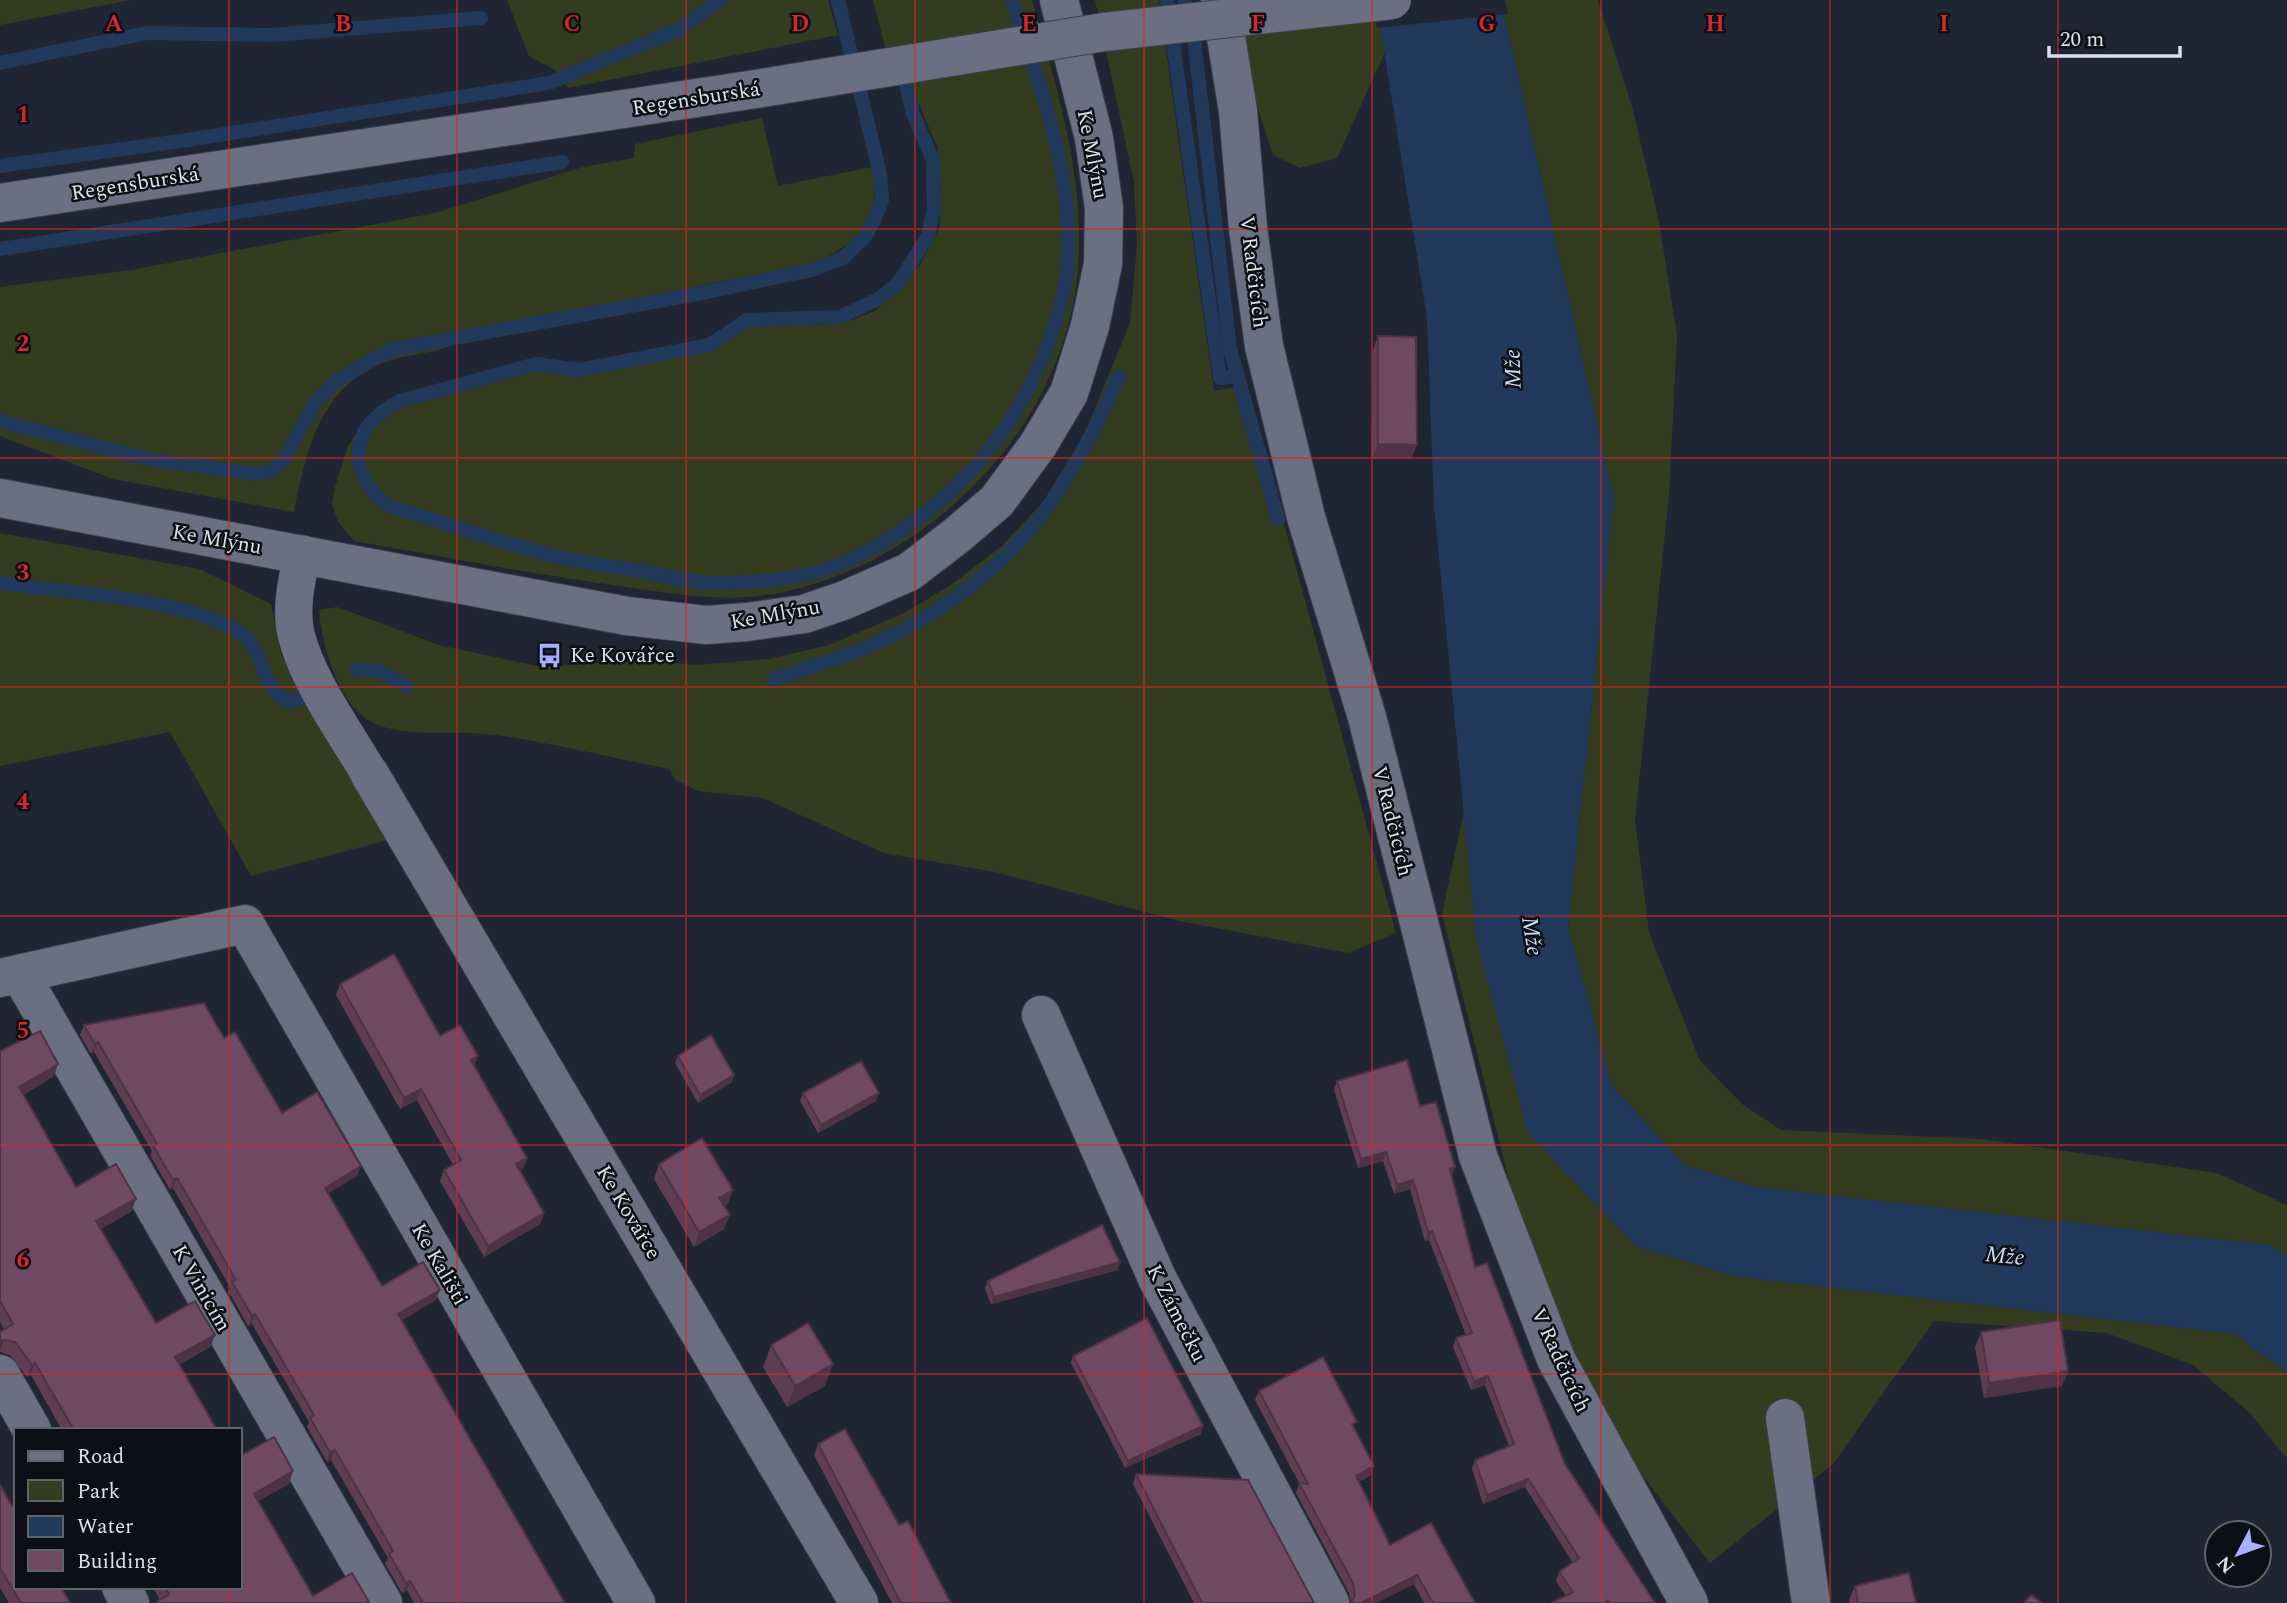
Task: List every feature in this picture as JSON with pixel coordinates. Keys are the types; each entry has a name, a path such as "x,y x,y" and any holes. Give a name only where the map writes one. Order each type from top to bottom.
{"street":[{"name":"Ke Mlýnu","path":"0,498 627,616 706,625 804,614 909,572 997,500 1038,445 1069,393 1090,326 1103,264 1104,208 1094,138 1059,0"},
{"name":"V Radčicích","path":"1220,0 1238,111 1248,228 1264,346 1306,517 1367,717 1478,1156 1556,1359 1689,1603"},
{"name":"Regensburská","path":"0,203 756,89 1104,32 1392,0"},
{"name":"Ke Kovářce","path":"302,554 295,592 296,634 316,681 859,1603"},
{"name":"Ke Kališti","path":"10,976 245,924 636,1603"},
{"name":"K Vinicím","path":"10,976 383,1603"},
{"name":"K Zámečku","path":"1041,1015 1157,1278 1330,1603"},
{"path":"0,1374 31,1428"},
{"path":"1784,1418 1811,1603"}],"green space":[{"path":"0,0 131,0 0,25"},
{"path":"507,0 828,0 838,35 568,88 555,70 529,56"},
{"path":"873,0 1032,0 1068,137 1078,207 1079,243 1077,278 1065,337 1041,394 1009,445 968,492 920,531 867,563 810,585 750,597 704,597 657,592 354,541 338,522 332,504 335,487 348,446 359,430 395,406 534,368 575,375 713,349 749,324 821,325 852,320 875,311 898,291 921,263 939,229 941,191 937,146 917,100 886,50"},
{"path":"1095,0 1159,0 1214,391 1246,385 1396,933 1348,953 1179,921 995,872 884,853 763,798 698,791 674,779 670,769 496,735 421,733 392,729 365,718 353,706 335,676 324,641 319,610 337,607 439,645 542,667 649,660 696,665 769,659 829,645 902,614 951,585 1002,546 1043,502 1084,435 1130,323 1137,245 1134,182"},
{"path":"1235,0 1376,0 1385,52 1337,158 1300,168 1273,155 1250,84"},
{"path":"1501,0 1598,0 1633,110 1659,222 1677,335 1669,496 1635,820 1649,933 1700,1061 1743,1105 1781,1130 1981,1139 2217,1173 2287,1205 2287,1257 2270,1245 1756,1187 1685,1165 1612,1086 1568,927 1614,498"},
{"path":"762,118 778,186 872,167 874,203 862,230 852,241 806,265 472,331 442,349 391,360 367,371 348,385 321,421 305,465 294,512 113,479 0,436 0,287 131,270 435,213 583,167 634,158 635,144"},
{"path":"0,533 199,569 271,604 281,654 388,840 251,876 170,732 0,766"},
{"path":"1464,811 1476,939 1635,1246 1738,1277 2235,1334 2287,1373 2287,1459 2250,1413 2193,1365 2107,1333 1934,1321 1833,1464 1710,1563 1555,1363 1442,914"}],"water":[{"name":"Mže","path":"1376,0 1501,0 1614,498 1568,927 1612,1086 1685,1165 1756,1187 2271,1245 2287,1257 2287,1373 2235,1334 1738,1277 1635,1246 1528,1132 1476,939 1434,505 1427,318"}],"pier":[{"path":"1373,0 1505,0 1508,14 1377,28"}],"building":[{"path":"1378,336 1416,337 1417,445 1378,444"},
{"path":"394,954 440,1036 460,1025 478,1056 471,1060 527,1158 516,1164 544,1213 488,1246 444,1170 461,1160 421,1089 404,1098 340,984"},
{"path":"204,1003 224,1038 235,1032 282,1113 317,1092 361,1166 325,1188 382,1286 423,1262 440,1290 398,1314 565,1603 423,1603 410,1581 406,1583 389,1554 393,1551 335,1450 330,1452 310,1418 314,1415 255,1314 252,1316 232,1282 236,1280 177,1178 173,1180 153,1146 157,1144 98,1042 95,1044 84,1025"},
{"path":"40,1031 58,1064 19,1087 76,1187 116,1164 136,1199 96,1221 156,1323 195,1301 215,1335 175,1357 216,1428 73,1428 35,1363 32,1365 15,1342 0,1341 0,1332 13,1324 0,1301 0,1051"},
{"path":"711,1035 734,1075 700,1095 678,1056"},
{"path":"1407,1060 1420,1106 1436,1102 1455,1167 1450,1169 1475,1267 1487,1263 1565,1464 1655,1603 1551,1603 1573,1592 1559,1572 1579,1558 1528,1479 1487,1495 1475,1460 1514,1444 1488,1376 1474,1381 1456,1338 1472,1333 1432,1231 1428,1232 1413,1180 1397,1185 1386,1152 1361,1159 1337,1081"},
{"path":"861,1061 879,1093 821,1125 803,1093"},
{"path":"702,1138 733,1190 719,1198 730,1215 699,1232 659,1164"},
{"path":"1102,1225 1120,1262 994,1297 988,1281"},
{"path":"1147,1318 1203,1426 1128,1461 1073,1356"},
{"path":"2060,1320 2068,1371 1989,1383 1981,1332"},
{"path":"808,1323 833,1364 795,1386 771,1345"},
{"path":"1323,1357 1357,1422 1352,1424 1374,1466 1356,1476 1390,1545 1431,1523 1475,1603 1433,1603 1417,1575 1361,1603 1351,1603 1355,1595 1353,1583 1299,1483 1308,1484 1259,1391"},
{"path":"845,1429 899,1525 908,1521 951,1603 901,1603 818,1444"},
{"path":"274,1437 293,1471 254,1494 313,1596 352,1573 369,1602 155,1603 169,1594 166,1589 242,1589 242,1455"},
{"path":"1136,1474 1248,1480 1314,1603 1202,1603"},
{"path":"0,1485 12,1506 14,1505 14,1589 62,1589 70,1603 21,1603 0,1568"},
{"path":"1909,1573 1916,1603 1858,1603 1855,1586"},
{"path":"2031,1595 2042,1603 2024,1603"}],"waterway":[{"path":"0,166 181,141 549,83 678,30 721,0"},
{"path":"0,421 147,459 257,474 271,471 283,461 314,404 336,381 389,350 702,293 812,270 843,258 864,238 882,200 880,174 838,0"},
{"path":"904,75 913,114 933,160 934,207 928,236 899,282 880,298 840,317 747,320 710,345 579,370 536,364 400,401 383,411 362,436 359,464 374,492 388,506 540,552 705,583 767,581 836,566 886,540 918,519 974,467 1019,406 1037,372 1051,336 1064,288 1068,259 1065,192 1052,127 1012,0"},
{"path":"1167,0 1220,378 1238,376"},
{"path":"1184,0 1194,39 1230,349 1278,519"},
{"path":"0,63 147,33 272,35 481,18"},
{"path":"0,249 562,162"},
{"path":"774,679 838,658 899,632 940,608 1007,555 1057,493 1079,458 1119,376"},
{"path":"0,583 160,605 220,622 250,641 268,680 281,697 291,702 304,697"},
{"path":"357,670 379,671 407,686"}],"place":[{"name":"Ke Kovářce","path":"550,655"}]}
